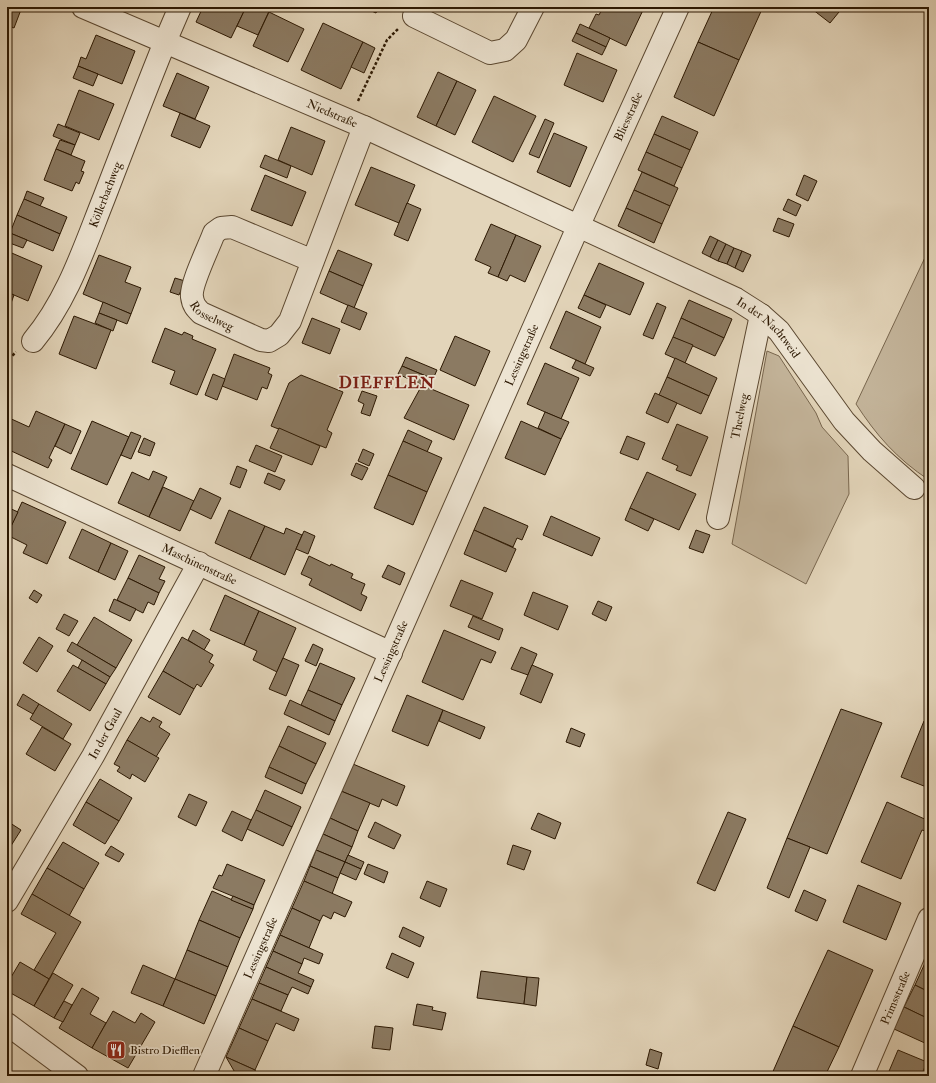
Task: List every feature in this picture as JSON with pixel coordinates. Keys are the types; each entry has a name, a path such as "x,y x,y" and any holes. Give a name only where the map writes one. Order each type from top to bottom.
{"street":[{"name":"Niedstraße","path":"83,7 356,124 578,227"},
{"name":"Köllerbachweg","path":"33,341 47,324 60,303 78,265 180,7"},
{"path":"416,12 490,52 505,50 516,40 533,7"},
{"name":"Bliesstraße","path":"578,227 678,7"},
{"name":"Rosselweg","path":"313,262 232,227 221,228 214,233 193,286 191,296 194,306 201,313 261,340 268,341 279,335 290,321 313,262 356,124"},
{"name":"In der Nachtweid","path":"578,227 736,299 761,314 779,331 844,421 872,452 914,488"},
{"name":"Lessingstraße","path":"204,1076 578,227"},
{"name":"Theelweg","path":"718,518 761,314"},
{"name":"Maschinenstraße","path":"7,475 391,653"},
{"name":"In der Gaul","path":"7,901 93,756 199,563"},
{"name":"Primsstraße","path":"862,1076 929,919"},
{"path":"7,1024 77,1076"}],"path":[{"path":"356,124 387,40 416,12"}],"shaded area":[{"path":"929,249 929,480 907,464 888,446 871,426 856,404"},
{"path":"767,351 779,356 816,413 822,427 848,456 849,494 806,584 732,544"}],"building":[{"path":"7,7 22,7 14,28 7,25"},
{"path":"203,7 246,7 231,38 196,22"},
{"path":"246,7 271,7 258,35 237,26"},
{"path":"363,7 379,7 376,13"},
{"path":"603,7 644,8 626,46 589,28 596,14 599,15"},
{"path":"714,7 763,7 739,60 698,42"},
{"path":"814,7 833,7 839,12 830,23 812,9"},
{"path":"269,12 304,29 288,62 253,46"},
{"path":"323,23 363,42 341,89 301,70"},
{"path":"580,24 610,38 606,47 576,33"},
{"path":"576,33 606,47 602,55 572,41"},
{"path":"96,35 135,51 122,84 78,66 81,57 86,59"},
{"path":"363,42 375,48 364,73 351,67"},
{"path":"698,42 739,60 714,116 674,97"},
{"path":"577,53 617,70 603,102 564,85"},
{"path":"78,66 98,74 93,86 73,78"},
{"path":"438,72 457,81 436,126 417,117"},
{"path":"177,73 209,87 195,119 163,106"},
{"path":"457,81 476,90 455,135 436,126"},
{"path":"79,90 114,104 99,140 65,126"},
{"path":"494,96 536,116 513,162 472,142"},
{"path":"180,113 210,126 200,148 171,136"},
{"path":"662,116 698,132 690,150 654,134"},
{"path":"545,119 554,123 539,158 529,154"},
{"path":"58,124 80,133 75,145 53,136"},
{"path":"291,127 325,141 312,175 278,160"},
{"path":"554,133 587,147 570,187 537,172"},
{"path":"654,134 690,150 682,168 646,152"},
{"path":"60,140 75,145 71,155 56,149"},
{"path":"56,149 85,161 81,171 84,172 79,184 76,182 72,191 44,180"},
{"path":"646,152 682,168 674,186 638,170"},
{"path":"265,155 291,166 287,178 260,167"},
{"path":"371,167 415,185 399,223 355,205"},
{"path":"642,172 678,188 670,206 634,190"},
{"path":"265,175 306,192 292,226 251,210"},
{"path":"804,175 817,181 808,201 796,195"},
{"path":"634,190 670,206 662,224 626,208"},
{"path":"27,191 44,198 40,206 24,199"},
{"path":"24,199 67,217 60,234 17,215"},
{"path":"788,199 801,205 796,216 783,210"},
{"path":"407,203 421,209 408,241 394,235"},
{"path":"626,208 662,224 654,243 618,226"},
{"path":"17,215 60,234 53,251 10,233"},
{"path":"778,218 794,224 789,237 773,231"},
{"path":"491,224 516,235 498,277 488,273 491,267 475,260"},
{"path":"10,233 27,240 23,248 7,242"},
{"path":"516,235 541,246 525,282 510,275 507,281 498,277"},
{"path":"710,236 718,240 710,257 702,253"},
{"path":"718,240 726,244 718,261 710,257"},
{"path":"726,244 734,248 727,264 718,261"},
{"path":"734,248 742,251 735,268 727,264"},
{"path":"338,250 372,264 363,286 329,271"},
{"path":"7,251 42,266 28,301 7,292"},
{"path":"742,251 751,255 743,272 735,268"},
{"path":"99,255 131,267 125,282 141,288 131,314 83,294"},
{"path":"599,263 644,283 630,315 584,295"},
{"path":"329,271 363,286 354,308 320,293"},
{"path":"175,278 185,281 179,295 170,292"},
{"path":"7,292 14,295 10,306 7,305"},
{"path":"584,295 606,305 600,318 578,308"},
{"path":"689,300 732,319 724,338 681,318"},
{"path":"103,302 131,314 127,324 99,313"},
{"path":"657,303 666,307 653,339 643,335"},
{"path":"348,305 367,313 360,330 341,322"},
{"path":"566,311 601,327 585,364 550,348"},
{"path":"99,313 117,320 113,331 95,323"},
{"path":"74,316 111,330 96,369 59,354"},
{"path":"312,318 340,329 330,354 302,343"},
{"path":"681,318 724,338 715,356 673,337"},
{"path":"7,326 11,328 7,338"},
{"path":"165,328 182,335 184,332 193,336 192,339 216,349 197,395 170,384 175,371 152,362"},
{"path":"455,336 490,351 475,386 440,370"},
{"path":"673,337 693,345 685,363 665,354"},
{"path":"234,354 270,368 268,373 272,375 267,389 262,387 257,400 222,386"},
{"path":"406,357 437,370 433,379 402,366"},
{"path":"675,358 717,378 709,396 667,377"},
{"path":"576,360 594,368 590,376 572,368"},
{"path":"545,363 579,378 561,419 527,404"},
{"path":"402,366 433,379 429,388 398,374"},
{"path":"213,374 225,379 217,400 205,395"},
{"path":"301,375 343,392 327,430 332,433 326,448 271,426 289,383"},
{"path":"667,377 709,396 701,414 659,395"},
{"path":"422,385 469,405 454,440 404,418"},
{"path":"362,391 377,396 370,416 361,413 364,404 358,401"},
{"path":"655,393 677,403 668,423 646,413"},
{"path":"36,411 65,424 49,458 52,460 48,468 7,449 7,417 29,427"},
{"path":"545,412 569,422 561,439 538,428"},
{"path":"92,421 129,437 107,485 71,469"},
{"path":"521,421 561,439 545,475 505,458"},
{"path":"65,424 81,431 71,454 55,446"},
{"path":"677,424 708,437 691,476 676,470 678,466 662,459"},
{"path":"279,428 320,446 312,465 270,448"},
{"path":"408,430 432,441 427,452 403,441"},
{"path":"131,432 141,436 131,459 121,455"},
{"path":"627,436 645,443 638,460 620,453"},
{"path":"144,438 155,443 150,456 138,452"},
{"path":"403,441 442,458 427,492 388,475"},
{"path":"256,445 282,456 275,472 249,461"},
{"path":"363,449 374,454 369,466 358,461"},
{"path":"356,463 368,468 362,480 351,475"},
{"path":"237,466 247,470 240,488 230,484"},
{"path":"153,471 167,477 149,517 118,503 132,472 149,480"},
{"path":"647,472 696,494 679,530 630,508"},
{"path":"268,473 285,480 280,490 264,483"},
{"path":"388,475 427,492 413,525 374,508"},
{"path":"163,487 194,501 180,531 149,517"},
{"path":"200,488 221,498 211,519 190,509"},
{"path":"22,502 66,522 47,564 23,553 27,545 7,535"},
{"path":"484,507 528,526 522,540 517,538 513,547 474,530"},
{"path":"9,508 18,512 7,535 7,513"},
{"path":"630,508 654,519 648,531 625,520"},
{"path":"229,510 265,526 250,559 215,543"},
{"path":"551,516 600,538 592,556 543,535"},
{"path":"265,526 284,534 286,528 302,535 285,575 250,559"},
{"path":"82,529 111,543 98,572 69,558"},
{"path":"474,530 516,549 506,572 464,554"},
{"path":"696,530 710,535 703,553 689,548"},
{"path":"304,531 315,536 308,554 296,549"},
{"path":"111,543 128,551 115,580 98,572"},
{"path":"139,555 165,567 159,579 165,581 159,593 128,578"},
{"path":"309,556 330,566 331,564 353,574 351,578 365,584 361,594 367,597 361,611 309,585 312,579 301,574"},
{"path":"388,565 405,573 400,585 382,577"},
{"path":"128,578 159,593 154,605 148,602 143,613 117,600"},
{"path":"461,580 493,593 482,619 450,606"},
{"path":"34,590 42,595 37,603 29,598"},
{"path":"533,592 568,606 558,630 524,615"},
{"path":"225,595 259,611 244,645 210,630"},
{"path":"114,599 136,609 130,621 109,611"},
{"path":"598,601 612,607 606,621 592,614"},
{"path":"259,611 296,628 277,672 253,660 257,651 244,645"},
{"path":"64,614 78,621 69,636 56,629"},
{"path":"473,616 503,629 499,640 468,627"},
{"path":"94,617 132,640 116,668 77,645"},
{"path":"193,630 210,640 204,650 188,640"},
{"path":"444,630 496,652 491,663 481,659 463,700 422,682"},
{"path":"39,637 53,646 37,672 23,663"},
{"path":"182,637 213,655 209,662 214,665 201,687 197,684 194,689 163,671"},
{"path":"72,642 116,668 110,677 67,651"},
{"path":"313,644 323,649 316,666 305,661"},
{"path":"521,647 537,654 528,675 511,669"},
{"path":"283,658 299,665 286,696 269,689"},
{"path":"82,660 110,677 106,684 78,668"},
{"path":"320,663 355,678 342,705 308,690"},
{"path":"73,665 106,684 90,711 57,691"},
{"path":"532,665 553,674 541,703 520,694"},
{"path":"163,671 194,689 180,715 148,697"},
{"path":"308,690 342,705 335,721 301,705"},
{"path":"23,694 39,704 33,714 17,705"},
{"path":"407,695 443,710 428,746 392,731"},
{"path":"290,700 335,721 329,735 284,714"},
{"path":"39,704 72,724 63,739 30,719"},
{"path":"841,709 882,723 827,854 787,838"},
{"path":"443,710 485,727 480,739 439,721"},
{"path":"141,717 150,722 153,717 162,722 159,727 170,734 156,757 127,740"},
{"path":"924,721 929,723 929,788 901,777"},
{"path":"288,726 326,743 316,764 279,746"},
{"path":"42,727 71,744 55,771 26,754"},
{"path":"571,728 585,734 580,747 566,742"},
{"path":"127,740 159,758 145,782 132,774 130,779 117,771 120,767 114,764"},
{"path":"279,746 316,764 306,784 269,767"},
{"path":"353,764 405,786 397,806 382,799 379,807 341,791"},
{"path":"269,767 306,784 302,794 265,777"},
{"path":"100,779 132,798 119,821 86,802"},
{"path":"265,790 301,807 292,827 256,810"},
{"path":"341,791 370,803 358,831 330,818"},
{"path":"189,794 207,802 196,826 178,817"},
{"path":"86,802 119,821 105,844 73,825"},
{"path":"887,802 929,821 925,831 922,830 901,879 861,862"},
{"path":"256,810 292,827 283,846 247,829"},
{"path":"232,811 251,820 242,841 222,831"},
{"path":"728,812 746,819 715,891 697,883"},
{"path":"538,813 561,823 555,839 531,829"},
{"path":"330,818 358,831 352,847 323,834"},
{"path":"7,821 21,830 7,852"},
{"path":"375,822 401,835 394,849 368,837"},
{"path":"323,834 352,847 345,862 316,850"},
{"path":"787,838 810,847 789,898 767,888"},
{"path":"63,842 99,863 84,889 47,868"},
{"path":"513,845 531,851 524,870 507,864"},
{"path":"111,846 124,854 119,862 105,855"},
{"path":"316,850 345,862 338,878 310,866"},
{"path":"348,855 364,862 361,869 345,862"},
{"path":"345,862 361,869 356,880 340,873"},
{"path":"227,864 265,880 254,905 213,888 219,875 222,876"},
{"path":"368,864 388,872 384,883 364,874"},
{"path":"310,866 338,878 332,894 304,881"},
{"path":"47,868 84,889 69,916 32,894"},
{"path":"304,881 352,902 345,917 334,912 331,919 323,915 320,921 292,908"},
{"path":"427,881 447,889 440,907 420,898"},
{"path":"858,885 901,903 886,940 843,922"},
{"path":"804,890 826,900 817,921 795,911"},
{"path":"212,891 253,909 240,938 199,920"},
{"path":"32,894 81,922 49,979 34,970 56,933 21,914"},
{"path":"233,896 254,905 253,909 231,900"},
{"path":"292,908 320,921 309,948 280,935"},
{"path":"199,920 240,938 228,967 187,950"},
{"path":"403,927 424,937 420,947 399,937"},
{"path":"280,935 323,954 319,964 304,958 302,964 273,951"},
{"path":"187,950 228,967 216,996 175,979"},
{"path":"828,950 873,970 839,1047 793,1026"},
{"path":"273,951 302,964 298,973 314,980 311,987 266,967"},
{"path":"392,953 414,963 408,978 386,968"},
{"path":"929,953 929,965 925,963"},
{"path":"20,962 49,979 34,1006 7,991 7,984"},
{"path":"925,963 929,965 929,992 915,985"},
{"path":"143,965 175,979 163,1006 131,993"},
{"path":"266,967 311,987 308,994 292,987 288,995 259,983"},
{"path":"481,971 527,977 524,1004 477,998"},
{"path":"53,973 73,985 54,1018 34,1006"},
{"path":"527,977 539,978 536,1006 524,1004"},
{"path":"175,979 216,996 204,1024 163,1006"},
{"path":"259,983 288,995 281,1011 252,999"},
{"path":"915,985 929,992 929,1019 904,1007"},
{"path":"82,988 99,998 90,1014 106,1023 92,1048 59,1028"},
{"path":"252,999 299,1019 294,1031 276,1023 268,1041 239,1028"},
{"path":"64,1001 72,1005 63,1022 54,1018"},
{"path":"417,1004 433,1007 432,1010 446,1013 442,1030 413,1025"},
{"path":"904,1007 929,1019 929,1040 927,1044 894,1029"},
{"path":"113,1011 135,1023 141,1013 155,1022 128,1068 92,1048"},
{"path":"375,1026 393,1028 390,1050 372,1048"},
{"path":"793,1026 839,1047 825,1076 771,1076"},
{"path":"239,1028 268,1041 255,1070 226,1057"},
{"path":"650,1049 662,1053 658,1069 646,1065"},
{"path":"898,1050 927,1062 921,1076 887,1076"},
{"path":"226,1057 255,1070 258,1076 237,1076"},
{"path":"7,1071 18,1076 7,1076"},
{"path":"588,1072 597,1075 587,1076"}],"place":[{"name":"Bistro Diefflen","path":"116,1050"}],"district":[{"name":"DIEFFLEN","path":"387,383"}]}
